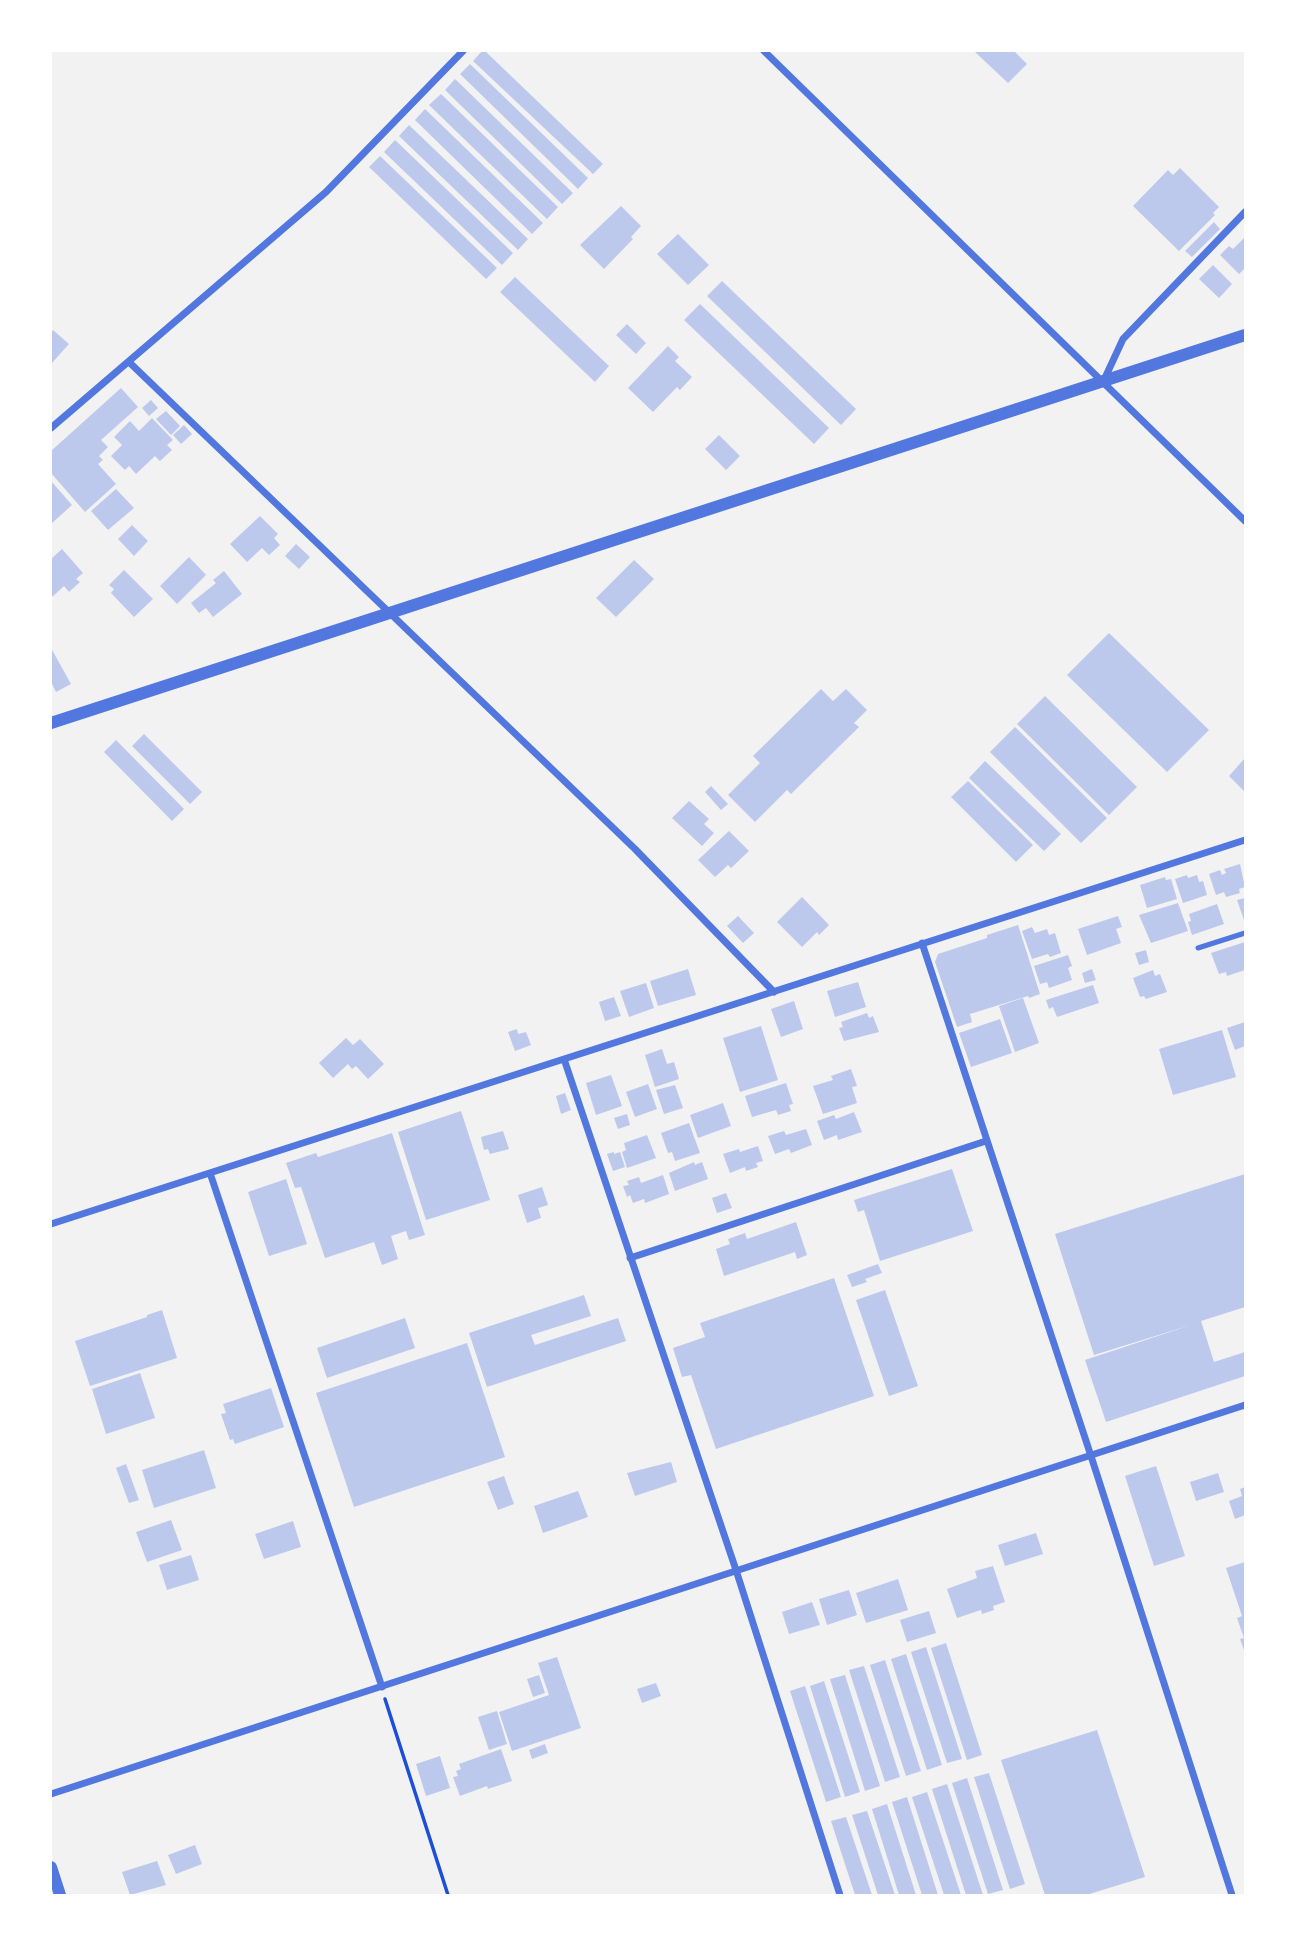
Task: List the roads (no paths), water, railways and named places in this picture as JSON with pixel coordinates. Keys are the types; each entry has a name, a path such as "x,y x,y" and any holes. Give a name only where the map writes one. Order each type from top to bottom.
{"street":[{"path":"51,428 326,192 463,51"},
{"path":"764,51 1245,521"},
{"path":"1104,381 1123,339 1245,212"},
{"path":"51,723 1245,335"},
{"path":"129,362 635,849 774,992"},
{"path":"51,1224 1245,840"},
{"path":"922,943 1091,1455 1232,1895"},
{"path":"564,1059 736,1570 840,1895"},
{"path":"630,1258 986,1140"},
{"path":"210,1173 382,1687"},
{"path":"51,1794 1245,1405"},
{"path":"51,1867 60,1895"}],"lane":[{"path":"1198,948 1245,933"}]}
